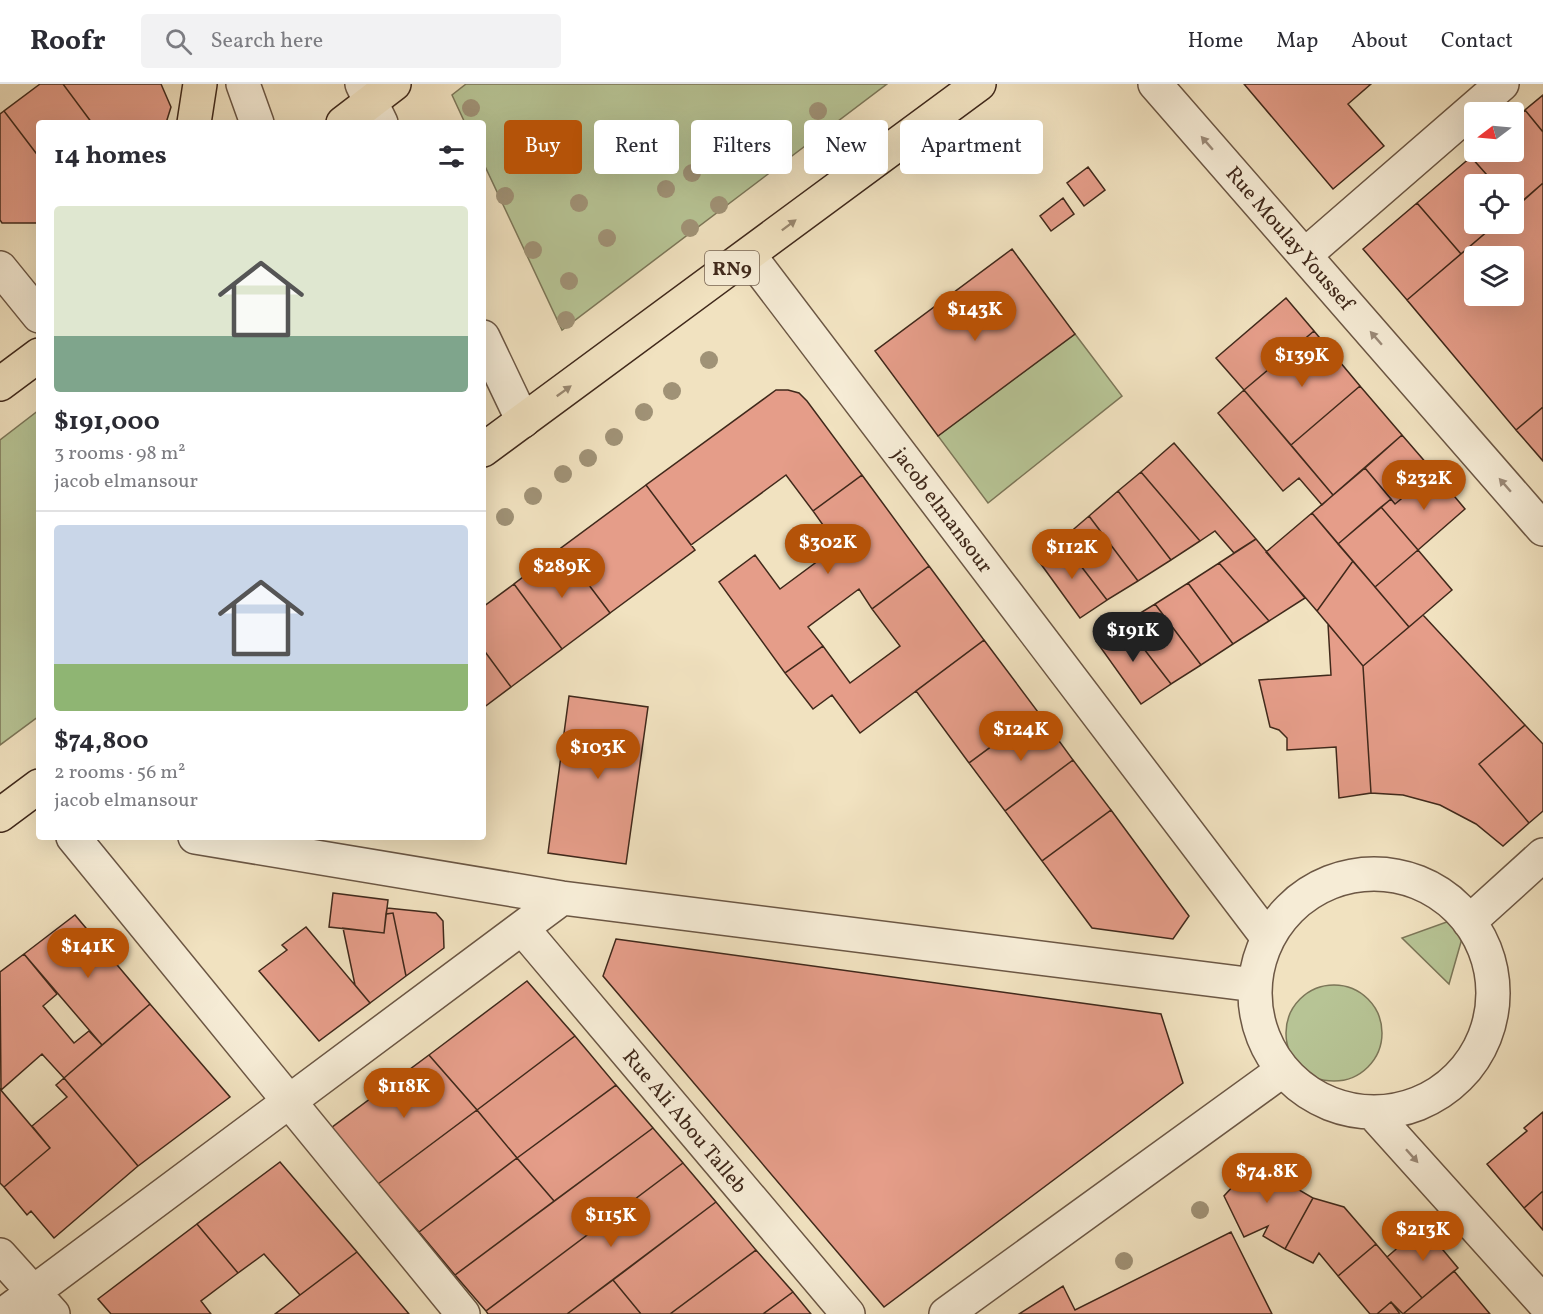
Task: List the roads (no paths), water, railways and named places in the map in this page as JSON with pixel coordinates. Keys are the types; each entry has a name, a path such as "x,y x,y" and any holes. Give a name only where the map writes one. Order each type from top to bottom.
{"main road":[{"path":"194,120 200,84"},
{"name":"RN9","path":"486,448 979,84"},
{"path":"347,120 377,98"},
{"path":"0,384 36,357"},
{"path":"0,815 36,791"}],"street":[{"path":"243,84 256,120"},
{"name":"Rue Moulay Youssef","path":"1155,84 1543,529"},
{"path":"1305,255 1502,84"},
{"name":"jacob elmansour","path":"749,255 1268,938"},
{"path":"0,268 36,312"},
{"path":"486,343 523,421"},
{"path":"75,840 463,1314"},
{"path":"213,840 562,898 1255,985"},
{"path":"1469,922 1543,855"},
{"path":"1359,874 1393,875 1426,886 1453,905 1469,922 1485,953 1493,988 1489,1024 1480,1046 1460,1075 1432,1097 1398,1110 1372,1112 1347,1110 1317,1098 1283,1070 1270,1052 1260,1030 1255,1008 1255,985 1259,961 1268,938 1282,917 1307,894 1326,883 1359,874"},
{"path":"4,1314 43,1303 289,1101 562,898"},
{"name":"Rue Ali Abou Talleb","path":"522,928 848,1314"},
{"path":"946,1314 1283,1070"},
{"path":"1372,1112 1543,1302"},
{"path":"0,1255 43,1303"}]}
